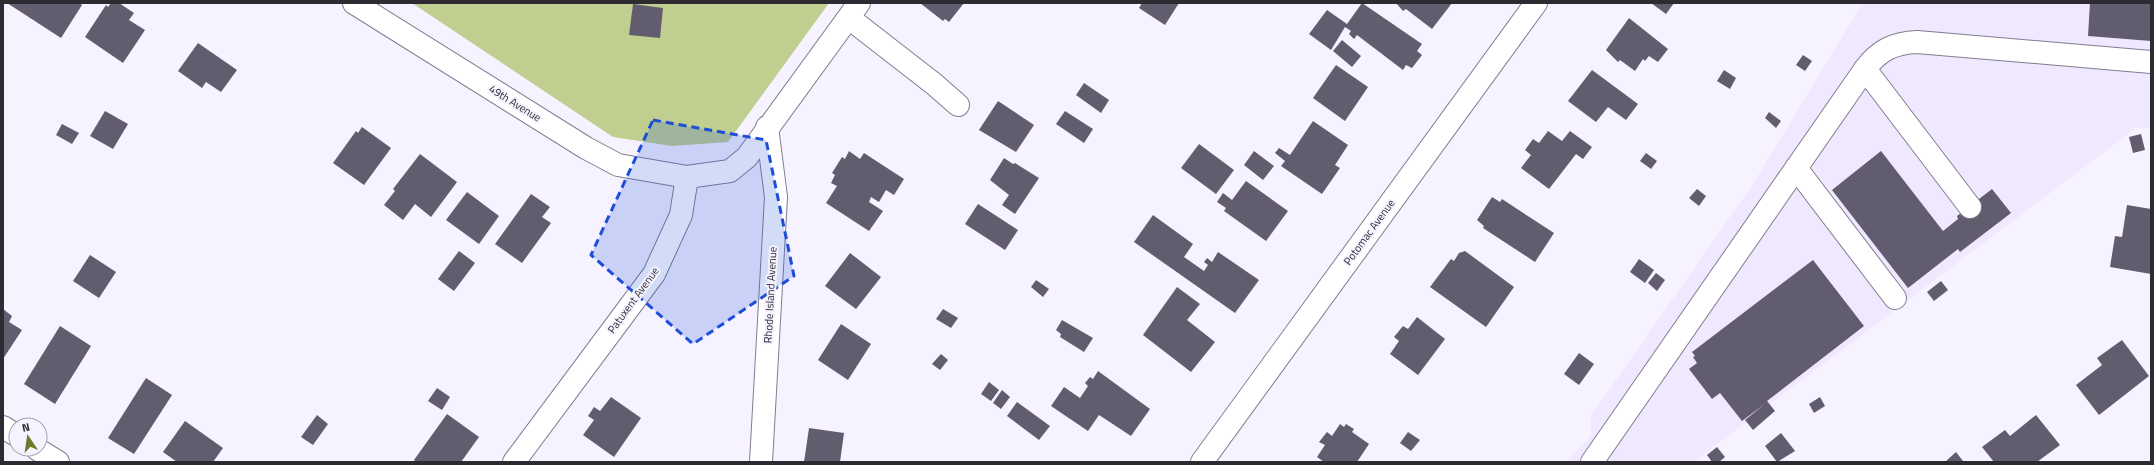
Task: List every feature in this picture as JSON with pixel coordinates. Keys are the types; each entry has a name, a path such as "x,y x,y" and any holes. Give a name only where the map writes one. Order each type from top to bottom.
{"street":[{"name":"49th Avenue","path":"354,3 586,148 618,165 687,177"},
{"name":"Potomac Avenue","path":"1202,462 1536,3"},
{"path":"687,177 730,171 747,157 854,11 958,105"},
{"path":"1592,462 1865,69 1871,61 1888,47 1899,43 1917,42 2151,62"},
{"path":"1865,69 1970,207"},
{"name":"Rhode Island Avenue","path":"761,462 776,197 767,128"},
{"path":"1796,168 1896,298"},
{"name":"Patuxent Avenue","path":"514,462 654,274 681,215 687,177"},
{"path":"48,456 58,462"}],"highlighted area":[{"path":"653,120 766,140 794,276 693,344 591,255"}],"shaded area":[{"path":"1863,3 2151,3 2151,128 2136,128 1693,462 1566,462 1591,436 1591,416 1753,184"}],"green space":[{"path":"412,3 829,3 728,142 672,146 613,137"}],"building":[{"path":"7,3 79,3 82,5 61,38"},
{"path":"111,3 119,3 134,13 129,20 145,30 123,63 85,37 106,5 108,7"},
{"path":"920,3 964,3 949,22 945,19 943,21"},
{"path":"1142,3 1179,3 1165,25 1139,8"},
{"path":"1362,3 1422,44 1417,51 1422,55 1412,68 1406,65 1403,70 1357,35 1354,39 1349,34 1351,31 1345,27 1331,50 1309,34 1327,10 1347,24"},
{"path":"1396,3 1452,3 1432,29 1406,9 1403,11"},
{"path":"1651,3 1674,3 1666,14"},
{"path":"2090,3 2151,3 2151,41 2088,36"},
{"path":"633,4 663,8 660,38 629,35"},
{"path":"1629,18 1668,49 1658,62 1649,56 1645,61 1643,59 1635,71 1620,60 1618,62 1606,50"},
{"path":"1342,40 1361,56 1352,67 1333,51"},
{"path":"198,43 237,70 221,92 206,82 202,88 178,71"},
{"path":"1803,55 1812,61 1805,71 1796,65"},
{"path":"1336,65 1368,87 1345,121 1313,98"},
{"path":"1592,70 1638,104 1626,120 1608,107 1596,122 1568,101"},
{"path":"1724,70 1736,78 1730,89 1717,81"},
{"path":"1084,83 1109,100 1101,113 1076,95"},
{"path":"998,101 1034,125 1016,152 979,130"},
{"path":"105,111 128,124 113,149 90,136"},
{"path":"1065,111 1093,129 1084,143 1056,124"},
{"path":"1769,112 1781,121 1776,128 1765,118"},
{"path":"1313,121 1348,145 1335,165 1340,168 1322,194 1281,166 1285,161 1275,153 1279,148 1290,155"},
{"path":"62,124 79,133 72,144 56,135"},
{"path":"362,127 391,148 364,185 333,163 356,131 358,133"},
{"path":"1548,131 1562,141 1570,131 1592,147 1583,159 1576,154 1549,189 1521,168 1531,155 1525,150 1533,139 1539,143"},
{"path":"2141,134 2145,150 2133,153 2129,137"},
{"path":"1199,144 1234,170 1216,194 1181,168"},
{"path":"849,151 860,159 864,153 904,179 894,195 886,190 879,202 871,197 869,202 883,211 869,231 826,203 837,186 831,183 835,175 832,173 842,157 845,159"},
{"path":"1254,151 1274,166 1263,180 1244,165"},
{"path":"1881,151 1943,231 1958,219 1957,216 1992,189 2011,213 1960,252 1958,249 1908,288 1832,190"},
{"path":"1646,153 1657,161 1651,169 1640,161"},
{"path":"420,154 457,182 431,217 415,204 403,220 384,205 395,191 393,189"},
{"path":"1004,158 1039,178 1015,214 1002,205 1009,195 990,180"},
{"path":"1246,181 1288,211 1266,241 1224,211 1226,208 1217,202 1223,193 1232,200"},
{"path":"1697,189 1706,196 1699,206 1689,198"},
{"path":"467,192 499,216 479,244 446,220"},
{"path":"531,194 550,207 542,217 551,223 522,263 495,244"},
{"path":"1492,197 1500,202 1502,199 1554,233 1535,262 1483,228 1484,226 1477,220"},
{"path":"978,204 1018,230 1005,250 965,224"},
{"path":"2127,205 2151,209 2151,274 2110,267 2115,236 2122,237"},
{"path":"1153,215 1193,244 1184,257 1204,271 1208,265 1204,262 1207,258 1212,262 1218,252 1259,280 1235,313 1134,242"},
{"path":"459,251 475,263 454,291 438,279"},
{"path":"1465,251 1514,287 1486,327 1430,287 1451,259 1454,261 1459,253"},
{"path":"850,253 881,277 856,309 825,286"},
{"path":"90,255 116,272 99,298 73,281"},
{"path":"1639,259 1654,270 1645,283 1630,272"},
{"path":"1813,260 1864,326 1767,401 1775,411 1753,430 1745,420 1766,403 1742,421 1720,393 1712,399 1689,369 1697,363 1692,352"},
{"path":"1656,273 1665,280 1657,291 1648,283"},
{"path":"1036,280 1049,289 1043,297 1031,287"},
{"path":"1941,281 1948,290 1934,301 1927,292"},
{"path":"1177,287 1200,304 1187,320 1215,342 1191,372 1143,335"},
{"path":"3,309 12,316 9,322 22,330 3,359"},
{"path":"943,309 958,318 951,328 936,319"},
{"path":"1417,317 1445,339 1418,375 1390,354 1399,341 1394,337 1403,326 1408,329"},
{"path":"1062,320 1093,338 1084,352 1060,337 1061,334 1056,330"},
{"path":"841,324 871,344 848,380 818,360"},
{"path":"60,326 91,346 55,404 24,384"},
{"path":"2122,340 2149,376 2099,415 2076,385 2102,365 2097,358"},
{"path":"1579,353 1594,364 1579,385 1564,374"},
{"path":"941,354 948,360 940,370 932,364"},
{"path":"1098,371 1150,409 1131,436 1099,415 1088,431 1051,406 1064,387 1080,398 1088,386 1085,383 1090,377 1093,379"},
{"path":"146,378 172,395 134,454 108,438"},
{"path":"989,382 999,390 991,401 981,394"},
{"path":"437,388 450,397 442,410 428,401"},
{"path":"1002,390 1010,397 1001,409 993,403"},
{"path":"611,397 641,418 614,457 583,435 594,420 588,416 594,407 600,411"},
{"path":"1820,397 1825,406 1814,413 1809,404"},
{"path":"1017,402 1050,426 1039,440 1007,416"},
{"path":"447,414 479,437 461,462 416,462 414,460"},
{"path":"317,415 328,424 313,445 301,437"},
{"path":"2036,415 2060,445 2037,462 1994,462 1982,447 2005,430 2010,436"},
{"path":"185,421 223,448 213,462 177,462 163,452"},
{"path":"1340,424 1344,427 1346,424 1354,429 1352,432 1369,444 1357,462 1324,462 1317,457 1325,445 1319,442 1327,432 1332,436"},
{"path":"809,428 844,433 840,462 804,462"},
{"path":"1408,432 1420,440 1411,451 1400,443"},
{"path":"1781,433 1795,451 1777,462 1765,446"},
{"path":"1717,447 1725,457 1719,462 1712,462 1707,455"},
{"path":"1956,452 1963,461 1962,462 1945,462"}]}
